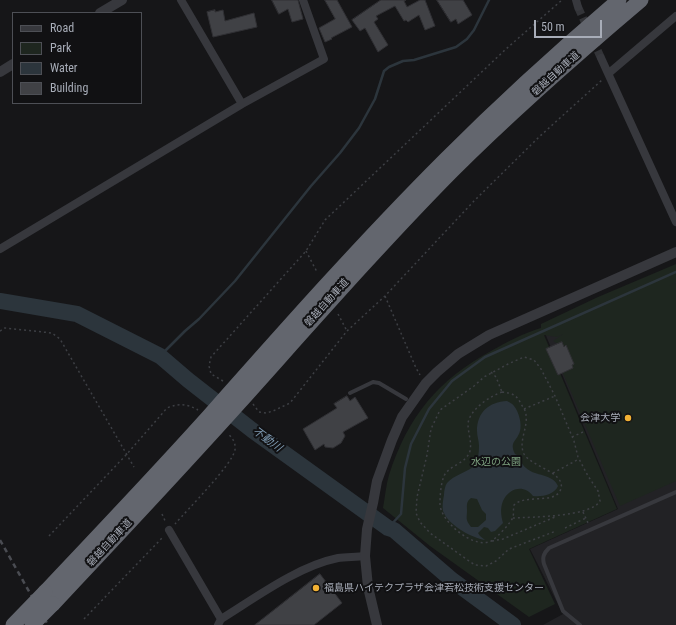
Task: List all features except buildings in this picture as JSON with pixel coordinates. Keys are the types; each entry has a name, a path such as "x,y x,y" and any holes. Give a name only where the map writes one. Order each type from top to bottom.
{"highway":[{"name":"磐越自動車道","path":"237,394 371,237 444,160 524,83 619,0"},
{"name":"磐越自動車道","path":"32,625 49,598 210,417 237,394 315,316 396,229 453,171 540,88 641,0"},
{"name":"磐越自動車道","path":"13,625 49,598"}],"street":[{"path":"102,12 122,0"},
{"path":"181,0 242,104"},
{"path":"0,249 242,104 324,59 303,0"},
{"path":"609,74 676,16"},
{"path":"601,58 676,222"},
{"path":"0,72 12,65"},
{"path":"377,625 368,587 365,556 367,529 377,481 392,440 402,417 426,383 458,354 489,335 676,252"},
{"path":"169,530 220,622 280,583 311,566 338,558 365,556"}],"lane":[{"path":"350,393 373,382 380,383 406,400"},
{"path":"580,625 563,611 543,559 546,551 549,548 676,492"}],"path":[{"path":"562,0 506,49 325,220 306,251 211,357 209,366 211,374 259,412 274,412 290,403 347,331 385,296 474,201 539,137 609,74"},
{"path":"306,251 317,272"},
{"path":"385,296 416,368 426,383"},
{"path":"338,314 347,331"},
{"path":"0,331 5,328 52,332 60,338 134,467"},
{"path":"513,518 558,516 583,512 597,506 600,501 598,491 579,459 572,437 555,396 541,369 534,360 524,357 491,372 440,410 431,430 415,509 422,526 468,561 480,566 491,564 509,549 556,531"},
{"path":"491,372 496,377 502,392"},
{"path":"492,540 513,518 514,505 519,502 552,497 560,490 561,483 553,473 537,466 525,455 522,439 526,425 524,409 515,395 502,392 486,400 471,416 468,426 471,444 469,455 466,459 444,475 440,503 442,514 451,526 473,540 483,543 492,540 503,540 558,516"},
{"path":"524,409 555,396"},
{"path":"49,536 167,408 182,404 191,406 210,417"},
{"path":"572,437 583,432"},
{"path":"553,473 579,459"},
{"path":"583,512 592,529"},
{"path":"565,528 586,518"}],"shaded area":[{"name":"会津大学","path":"676,268 676,625 543,625 563,614 530,549 618,509 542,326"}],"green space":[{"name":"水辺の公園","path":"676,264 676,282 669,286 676,283 676,481 620,506 553,350 560,345 553,341 563,334 557,337 544,335 617,509 529,549 555,604 529,617 430,546 383,508 388,479 397,454 416,417 427,402 440,387 472,362 509,341 541,328 541,324 598,297"}],"water":[{"path":"507,401 513,405 520,418 521,425 519,435 513,444 515,454 522,464 530,471 552,479 558,486 554,492 544,496 533,496 529,492 521,489 517,489 509,493 501,506 503,523 495,531 491,532 488,528 484,527 478,533 485,540 467,534 455,526 443,511 443,501 447,483 476,465 479,451 477,431 479,418 485,409 495,403","holes":["471,498 477,499 482,510 486,514 486,520 478,527 471,527 467,519 467,504"]}],"waterway":[{"path":"160,356 199,319 235,281 311,186 340,153 359,128 375,99 384,71 389,67 403,61 414,60 456,47 467,39 474,30 489,0"},
{"path":"388,528 401,514 405,468 411,444 429,409 452,381 485,357 676,272"},
{"name":"不動川","path":"0,301 77,314 160,356 252,430 388,528 394,530 452,580 513,625"}],"tunnel":[{"path":"578,7 601,58"}],"railway":[{"path":"0,540 48,625"}],"place":[{"name":"会津大学","path":"628,418"},
{"name":"福島県ハイテクプラザ会津若松技術支援センター","path":"316,588"}]}
